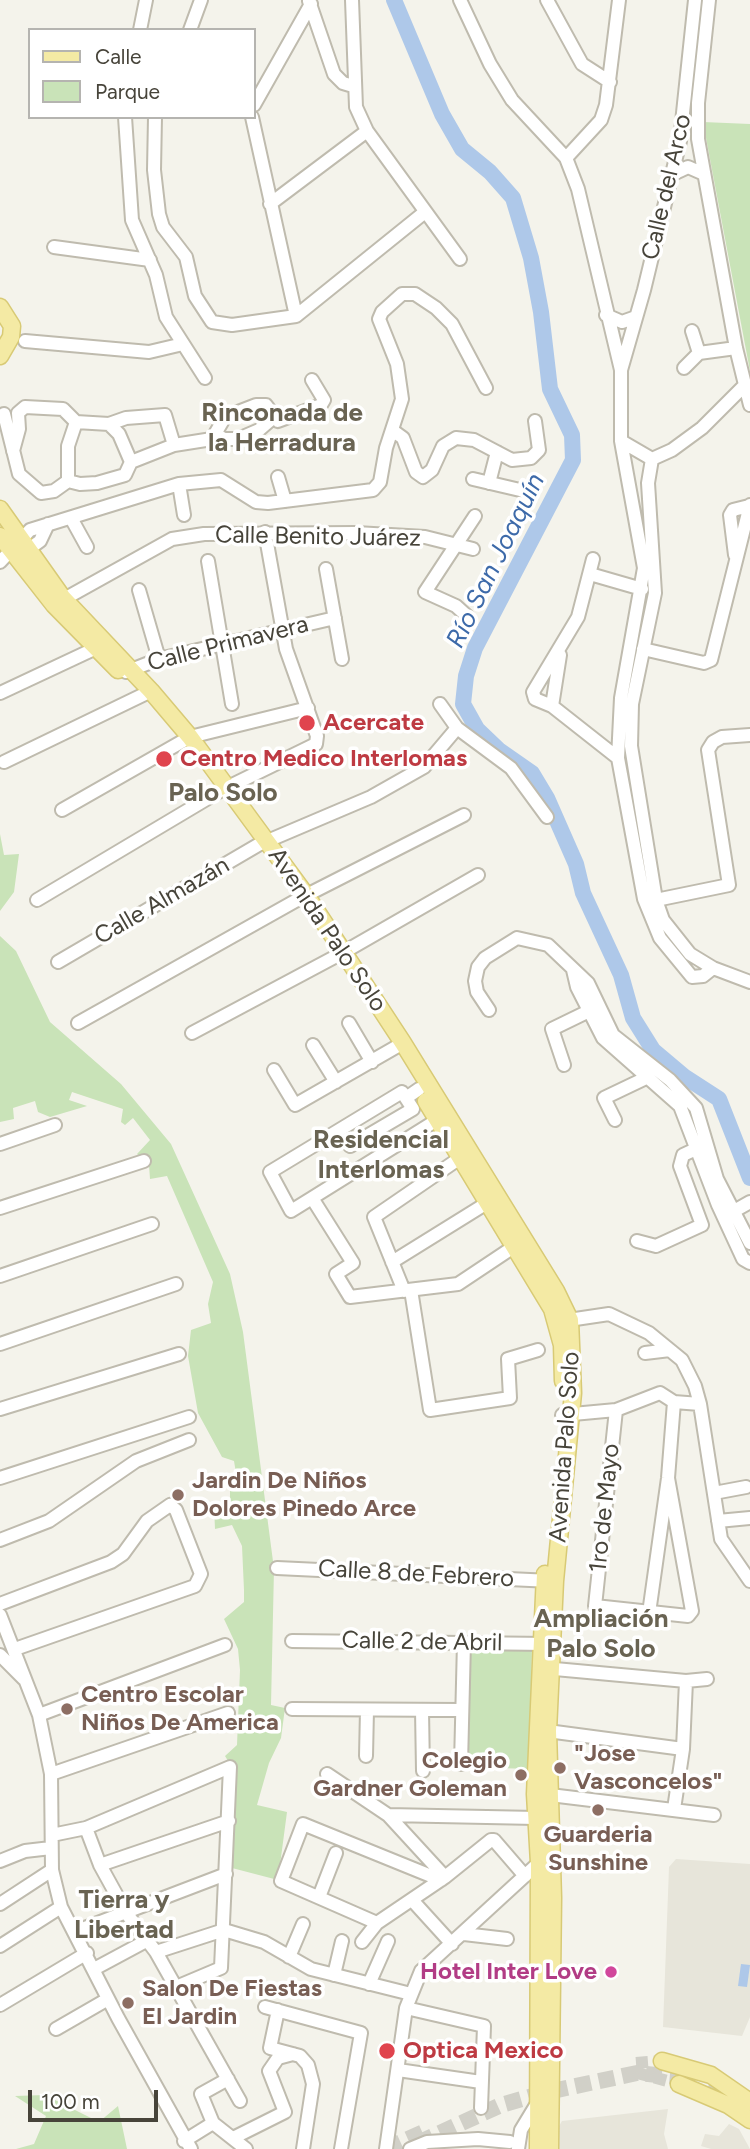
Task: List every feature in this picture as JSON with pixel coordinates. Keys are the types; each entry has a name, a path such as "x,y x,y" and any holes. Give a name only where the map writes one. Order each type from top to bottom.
{"main road":[{"path":"0,307 12,326 11,337 0,356"},
{"name":"Avenida Palo Solo","path":"0,509 13,553"},
{"name":"Avenida Palo Solo","path":"0,536 98,645 147,693 224,789 340,954 556,1291 573,1355 550,1581 542,1730 545,2006 550,2149"},
{"name":"Avenida Palo Solo","path":"399,1045 413,1094 438,1120 487,1203 564,1321"},
{"name":"Avenida Palo Solo","path":"541,1794 536,1818 544,1858"},
{"name":"Avenida Palo Solo","path":"538,2149 538,2102 545,2006"},
{"path":"674,2072 681,2061 713,2067 750,2089"},
{"path":"674,2072 708,2087"},
{"path":"674,2072 710,2075 750,2102"},
{"path":"674,2072 750,2120"}],"street":[{"path":"140,28 146,0"},
{"path":"191,28 201,0"},
{"path":"352,0 355,107 367,131 460,259"},
{"path":"460,0 489,64 512,100 566,158 578,189 621,370 621,441 641,538 644,568 621,698 618,758 644,899 660,939 692,977 703,976 713,968"},
{"path":"547,0 582,64 610,82"},
{"path":"566,158 601,120 610,82 619,0"},
{"name":"Calle del Arco","path":"621,370 680,141 695,0"},
{"name":"Calle del Arco","path":"709,0 698,103 698,139 736,348 750,405"},
{"path":"310,2 334,74 343,83 354,86"},
{"path":"256,101 310,2"},
{"path":"125,119 132,220 150,260 166,317 205,378"},
{"path":"155,119 154,170 159,214 163,227 186,257 189,281 203,312 212,322 232,325 296,316 425,212"},
{"path":"252,119 296,316"},
{"path":"270,204 367,131"},
{"path":"680,141 690,146 698,139"},
{"path":"673,174 688,167 704,174"},
{"path":"54,247 150,260"},
{"path":"13,553 40,541 48,524 179,484 221,480 256,502 285,501 373,489 380,482 402,399 402,383 397,365 379,326 382,312 402,294 415,294 436,308 452,324 486,388"},
{"path":"606,315 622,322 636,317"},
{"path":"692,331 699,353"},
{"path":"25,341 149,352 183,344"},
{"path":"684,368 699,353 736,348"},
{"path":"217,435 216,429 225,417 256,405 266,405 278,421 321,405 324,400 312,380"},
{"path":"744,386 702,428 652,460 648,483 655,593 632,704 631,746 656,900 663,920 690,954 713,968 750,982"},
{"path":"174,445 165,415 126,418 109,424 76,422 63,409 25,407 18,413 2,413 19,474 41,493 54,491 68,481 80,484 125,475 131,461 174,445 217,435 224,439 238,439 259,430 274,417"},
{"path":"12,455 19,429 18,413"},
{"path":"392,429 403,438 416,472 423,477 432,470 443,446 456,438 474,440 496,452 522,461 536,455 539,442 535,421"},
{"path":"68,481 68,446 76,422"},
{"path":"109,424 119,434 131,461"},
{"path":"621,441 652,460"},
{"path":"489,482 496,452"},
{"path":"278,477 285,501"},
{"path":"474,479 520,490"},
{"path":"179,484 184,515"},
{"path":"643,649 704,663 711,660 749,505"},
{"path":"467,616 456,606 425,592 454,544 475,516"},
{"path":"71,518 87,547"},
{"path":"37,900 224,789 310,750 316,744 317,736 286,649 265,532"},
{"name":"Calle Benito Juárez","path":"59,602 172,540 204,534 265,532 425,537 473,549"},
{"path":"593,559 578,617 533,692 535,699 552,706 618,758"},
{"path":"208,561 232,704"},
{"path":"326,569 342,659"},
{"path":"590,574 642,589"},
{"path":"138,590 159,659"},
{"name":"Calle Primavera","path":"126,672 159,659 335,618"},
{"path":"0,693 98,645"},
{"path":"552,706 561,649"},
{"path":"4,762 147,693"},
{"path":"440,704 457,728 511,768 547,817"},
{"path":"62,810 187,740 308,708"},
{"name":"Calle Almazán","path":"58,962 262,843 371,797 424,767 457,728"},
{"path":"733,900 708,750 722,737 750,735"},
{"path":"78,1023 302,897 464,815"},
{"path":"192,1033 340,954 478,875"},
{"path":"656,900 729,885"},
{"path":"489,1010 477,992 475,981 485,958 505,943 517,938 540,942 588,983 612,1035 670,1080 696,1108 696,1149 728,1214 750,1243"},
{"path":"573,970 603,1038 694,1121 717,1179 743,1259 750,1263"},
{"path":"564,1065 552,1029 589,1011"},
{"path":"349,1023 372,1062"},
{"path":"313,1045 336,1082"},
{"path":"275,1070 295,1105 399,1045"},
{"path":"615,1120 604,1098 648,1077"},
{"path":"350,1146 413,1109 413,1094 402,1092 270,1172 291,1211 438,1120"},
{"path":"0,1144 55,1125"},
{"path":"637,1241 656,1246 702,1225 680,1166 683,1155 696,1149"},
{"path":"460,1158 374,1217 392,1262 407,1290 430,1410 510,1398 508,1359 538,1350"},
{"path":"0,1208 144,1161"},
{"path":"312,1199 353,1263 337,1274 350,1297 458,1284 515,1246"},
{"path":"728,1214 750,1202"},
{"path":"392,1262 487,1203"},
{"path":"0,1276 152,1224"},
{"path":"0,1344 176,1284"},
{"path":"564,1321 610,1314 642,1329 682,1360 700,1404 721,1539 750,1581"},
{"path":"645,1353 670,1350"},
{"path":"0,1409 179,1354"},
{"path":"567,1415 616,1410 660,1393 674,1402 700,1404"},
{"path":"668,1478 692,1605 688,1616 649,1613 668,1478 674,1402"},
{"name":"1ro de Mayo","path":"616,1410 595,1606 649,1613"},
{"path":"0,1478 189,1417"},
{"path":"0,1539 49,1521 135,1461 189,1440"},
{"path":"714,1493 746,1486"},
{"path":"0,1604 111,1562 123,1554 147,1521 166,1506 176,1510 201,1574 195,1587 15,1649"},
{"path":"718,1521 750,1517"},
{"name":"Calle 8 de Febrero","path":"277,1568 550,1581"},
{"path":"0,1615 39,1714 51,1774 52,1870 61,1907 188,2145 213,2123"},
{"name":"Calle 2 de Abril","path":"292,1641 546,1644"},
{"path":"460,1764 464,1642"},
{"path":"39,1714 225,1645"},
{"path":"0,1655 27,1681"},
{"path":"546,1668 686,1681 707,1679"},
{"path":"674,1809 683,1749 686,1681"},
{"path":"292,1709 461,1710"},
{"path":"366,1756 367,1710"},
{"path":"422,1710 423,1771"},
{"path":"51,1774 228,1713"},
{"path":"542,1730 683,1749"},
{"path":"0,1861 230,1767 221,1968 176,1987"},
{"path":"327,1774 388,1815 443,1878"},
{"path":"541,1794 714,1815"},
{"path":"388,1815 536,1818"},
{"path":"100,1865 229,1821"},
{"path":"377,1923 281,1881 303,1825 443,1878"},
{"path":"86,1828 100,1865 127,1914 156,1952 240,2101"},
{"path":"362,1942 377,1923 493,1840 525,1876"},
{"path":"319,1897 336,1853"},
{"path":"386,2149 406,2008 421,1971 544,1858"},
{"path":"0,1904 52,1870"},
{"path":"74,1932 226,1874"},
{"path":"412,1900 452,1944"},
{"path":"0,1946 61,1907"},
{"path":"289,1956 303,1924"},
{"path":"156,1952 223,1930 264,1942 311,1969 411,1994"},
{"path":"464,1934 507,1939"},
{"path":"94,1969 148,1940"},
{"path":"334,1975 342,1941"},
{"path":"369,1984 388,1941"},
{"path":"0,2005 87,1953"},
{"path":"56,2029 108,1999"},
{"path":"265,2007 361,2033 341,2149"},
{"path":"406,2008 484,2026 481,2108"},
{"path":"278,2010 270,2048 293,2054 308,2065 313,2084 303,2149"},
{"path":"233,2138 285,2112 269,2071 278,2058 293,2054"},
{"path":"398,2070 481,2082"},
{"path":"228,2079 201,2094 213,2123 247,2149"},
{"path":"410,2149 427,2142 440,2145 486,2139 514,2146 538,2102"}],"shaded area":[{"path":"676,1859 750,1864 750,2017 742,2036 663,2027 669,1867"},
{"path":"668,2109 664,2134 668,2149 557,2149 556,2131 562,2121"},
{"path":"729,2124 739,2129 750,2149 711,2149 701,2146 705,2134 719,2136"}],"green space":[{"path":"703,122 750,124 750,371"},
{"path":"0,834 4,855 19,854 14,892 0,911"},
{"path":"0,936 16,951 50,1022 121,1084 171,1144 230,1274 243,1332 274,1569 271,1705 285,1708 281,1738 269,1763 257,1805 287,1812 278,1880 232,1868 236,1774 225,1756 237,1745 240,1670 238,1649 224,1619 244,1602 242,1546 232,1525 215,1529 214,1506 230,1499 230,1485 237,1479 234,1461 222,1457 198,1413 188,1356 191,1330 211,1323 208,1304 213,1282 167,1176 150,1179 149,1165 137,1154 150,1140 133,1118 125,1125 121,1122 123,1109 72,1092 69,1100 87,1106 50,1117 38,1112 35,1101 13,1108 14,1119 0,1122"},
{"path":"470,1647 532,1648 530,1769 467,1767"},
{"path":"45,2095 99,2122 118,2106 127,2149 16,2149 34,2144 46,2116 15,2096"}],"water":[{"path":"741,1964 750,1965 747,1987 738,1986"}],"waterway":[{"name":"Río San Joaquín","path":"394,0 442,114 462,149 490,172 513,198 531,258 541,312 550,389 572,435 573,460 475,648 466,676 463,704 477,729 499,750 532,773 547,798 576,864 583,893 621,975 633,1018 653,1050 685,1077 719,1099 750,1178"}],"tunnel":[{"path":"636,2063 662,2061"},
{"path":"637,2073 679,2084"},
{"path":"418,2143 501,2105 543,2093 637,2073 678,2077"},
{"path":"708,2087 742,2100"},
{"path":"386,2149 428,2130"}],"place":[{"name":"Acercate","path":"307,723"},
{"name":"Centro Medico Interlomas","path":"164,759"},
{"name":"Jardin De Niños Dolores Pinedo Arce","path":"178,1495"},
{"name":"Centro Escolar Niños De America","path":"67,1709"},
{"name":"\"Jose Vasconcelos\"","path":"560,1768"},
{"name":"Colegio Gardner Goleman","path":"521,1775"},
{"name":"Guarderia Sunshine","path":"598,1810"},
{"name":"Hotel Inter Love","path":"611,1972"},
{"name":"Salon De Fiestas El Jardin","path":"128,2003"},
{"name":"Optica Mexico","path":"387,2051"}],"district":[{"name":"Rinconada de la Herradura","path":"282,428"},
{"name":"Palo Solo","path":"223,793"},
{"name":"Residencial Interlomas","path":"381,1155"},
{"name":"Ampliación Palo Solo","path":"601,1634"},
{"name":"Tierra y Libertad","path":"124,1915"}]}
